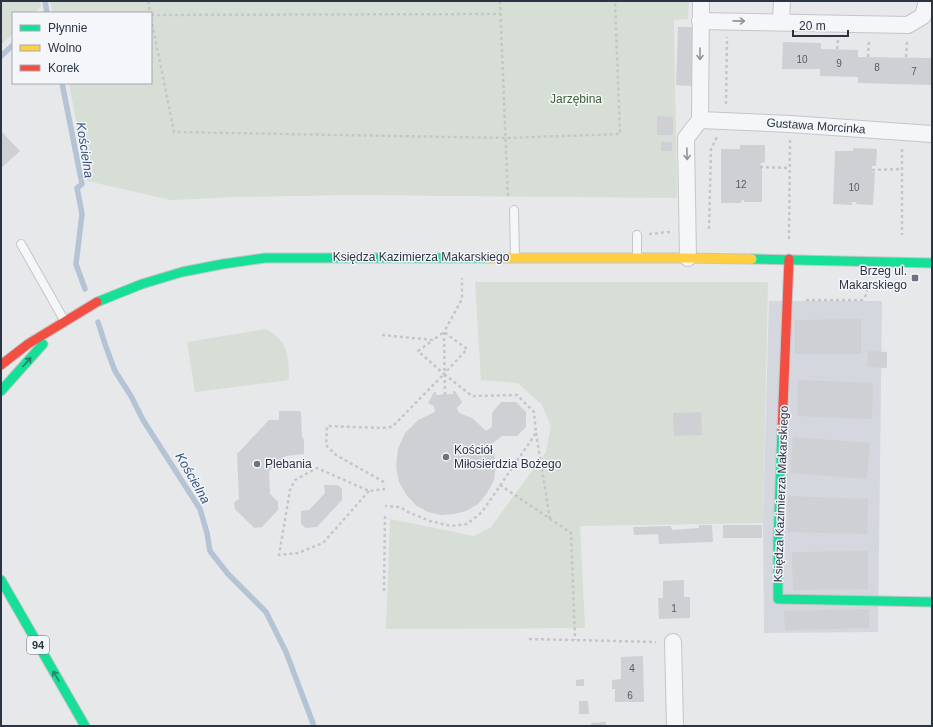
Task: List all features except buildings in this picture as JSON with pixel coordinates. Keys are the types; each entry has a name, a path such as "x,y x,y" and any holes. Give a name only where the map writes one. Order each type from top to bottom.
{"street":[{"path":"688,258 686,138 700,120 701,1"},
{"path":"781,22 782,1"},
{"path":"700,21 908,25 923,16 927,1"},
{"name":"Gustawa Morcinka","path":"700,120 790,124 932,134"},
{"name":"Księdza Kazimierza Makarskiego","path":"3,363 25,345 102,299 150,281 179,273 238,261 265,258 688,258 932,263"},
{"name":"Księdza Kazimierza Makarskiego","path":"789,259 778,541 778,598 932,602"},
{"name":"Księdza Kazimierza Makarskiego","path":"1,391 65,320"},
{"name":"94","path":"1,580 85,726"},
{"path":"673,642 676,726"}],"lane":[{"path":"514,210 515,257"},
{"path":"637,236 637,258"},
{"path":"21,244 65,320"}],"path":[{"path":"148,1 150,12"},
{"path":"500,1 508,202"},
{"path":"152,23 174,132 506,138 620,134 616,1"},
{"path":"152,14 501,14"},
{"path":"789,232 790,124"},
{"path":"902,132 902,235"},
{"path":"760,167 790,168"},
{"path":"872,170 902,169"},
{"path":"637,236 688,230"},
{"path":"462,278 462,299 444,332 418,351 472,396 517,395 534,412 550,519"},
{"path":"788,300 862,300 867,294 867,280"},
{"path":"444,332 445,395"},
{"path":"384,482 336,455 326,445 327,426 392,427 467,349 444,332"},
{"path":"382,335 432,340"},
{"path":"385,506 400,507 430,521 451,526 467,524 482,512 536,433"},
{"path":"369,491 323,543 298,553 279,555 290,490 295,480 317,468 369,491 385,489"},
{"path":"500,485 570,534 575,640"},
{"path":"384,591 385,512"},
{"path":"529,639 673,642"}],"shaded area":[{"path":"769,301 882,301 878,632 764,633 763,523"}],"green space":[{"path":"1,1 40,1 41,6 35,12 12,12 12,34 1,45"},
{"name":"Jarzębina","path":"50,1 689,1 688,19 674,20 677,198 355,195 235,197 171,200 87,181 69,84 152,84 152,12 53,12"},
{"path":"475,282 768,282 763,523 580,526 585,628 386,629 390,519 474,536 491,527 546,452 551,426 542,405 518,383 481,380"},
{"path":"266,329 279,339 286,350 288,357 289,380 195,392 187,342"}],"waterway":[{"name":"Kościelna","path":"45,1 47,12"},
{"path":"1,56 12,46"},
{"name":"Kościelna","path":"62,84 82,184 77,188 82,214 76,264 85,289"},
{"name":"Kościelna","path":"98,322 115,371 131,396 143,420 200,509 207,533 210,551 228,574 266,612 286,652 314,726"}],"traffic: fast":[{"path":"97,302 142,284 182,272 265,258 488,258"},
{"path":"752,259 932,263"},
{"path":"1,391 43,344"},
{"path":"782,430 778,541 778,599 932,602"},
{"path":"1,580 85,726"}],"traffic: slow":[{"path":"488,258 752,259"}],"traffic: jam":[{"path":"782,430 789,259"},
{"path":"1,365 28,344 97,302"}],"place":[{"name":"Brzeg ul. Makarskiego","path":"915,278"},
{"name":"Kościół Miłosierdzia Bożego","path":"446,457"},
{"name":"Plebania","path":"257,464"}]}
